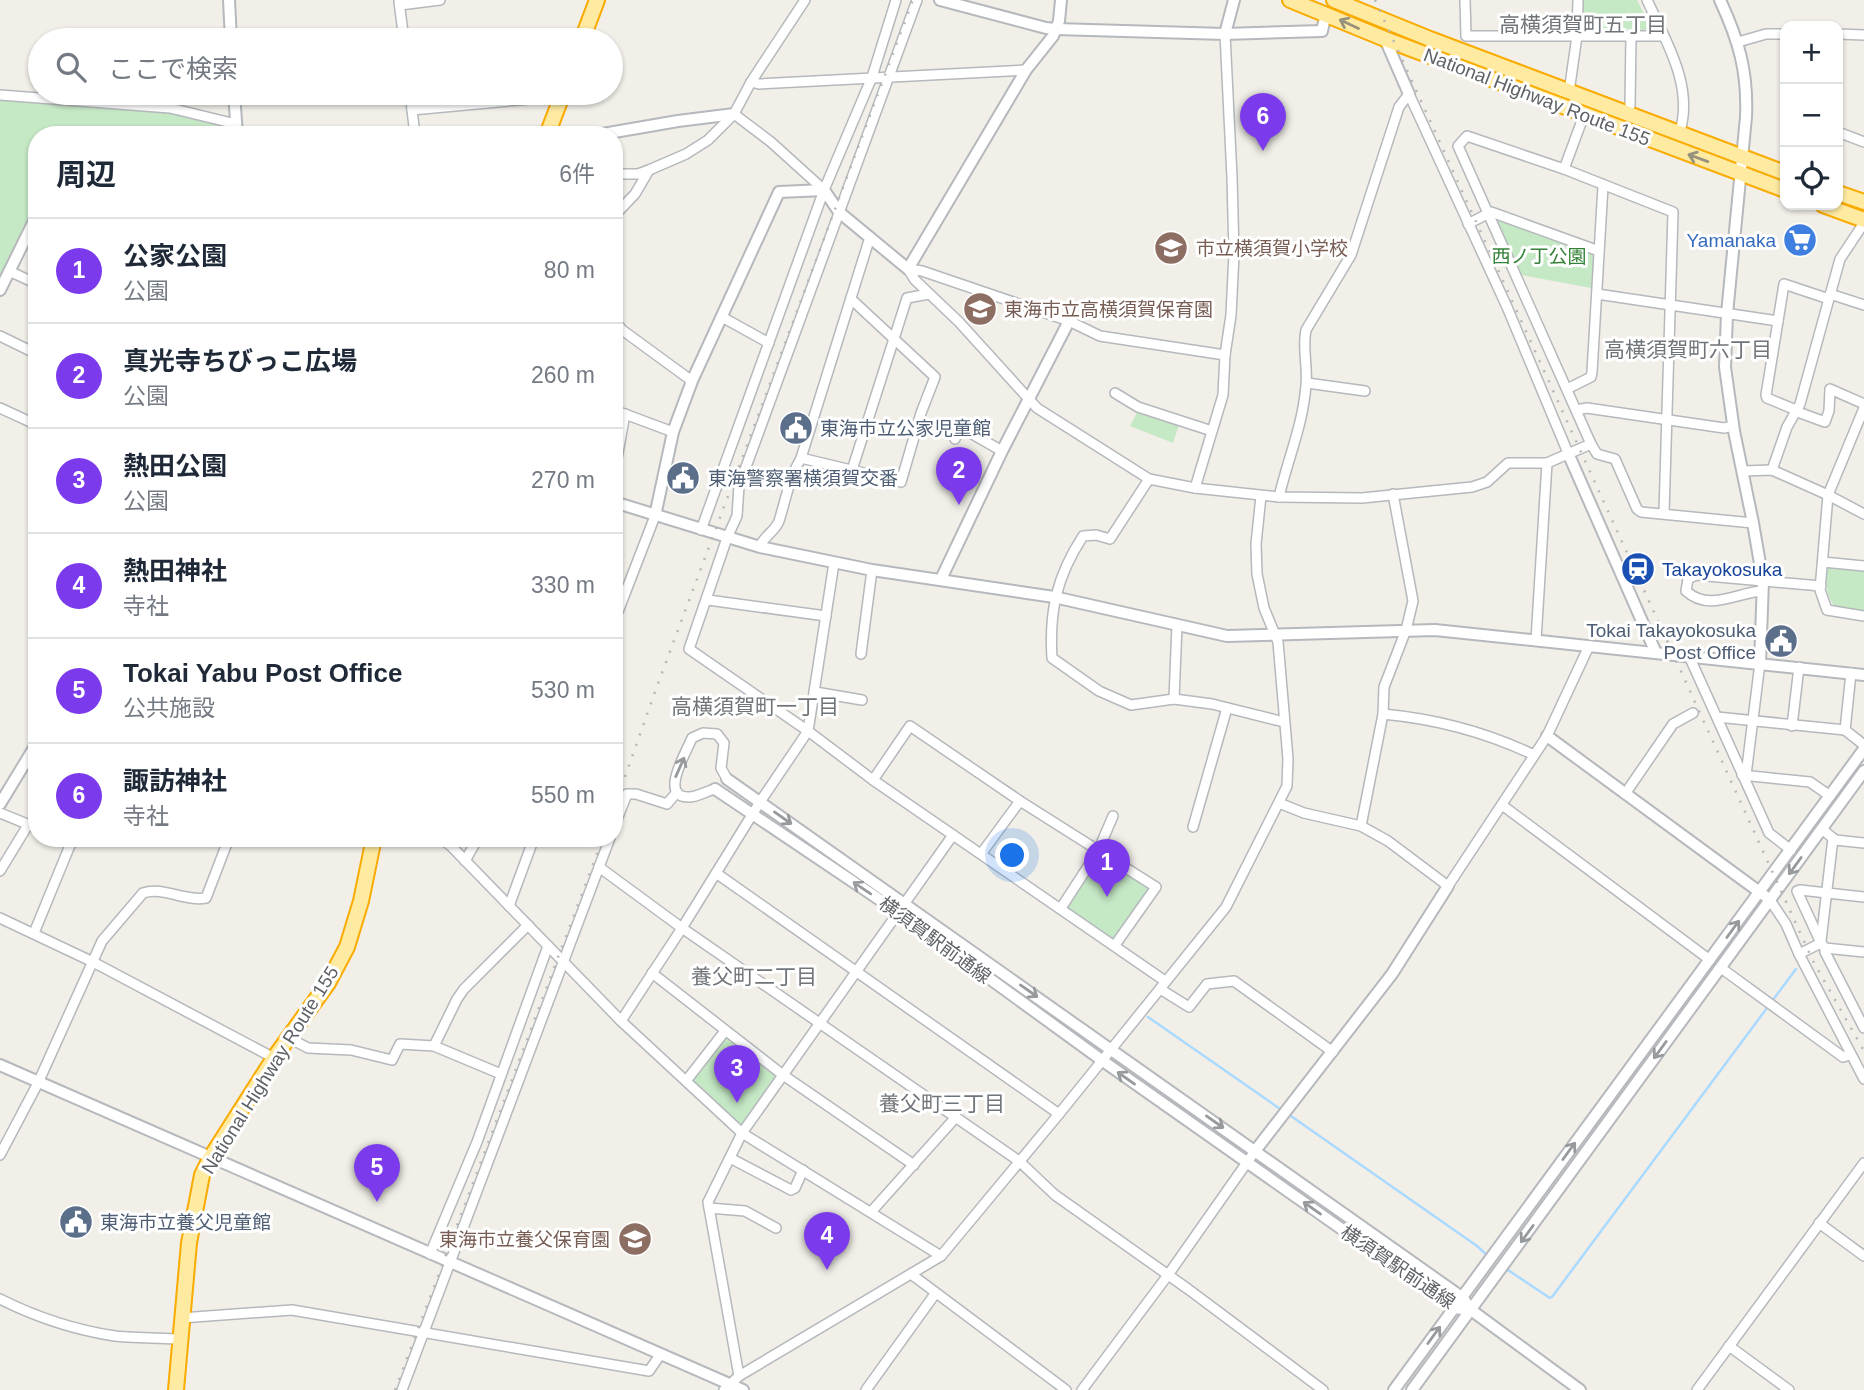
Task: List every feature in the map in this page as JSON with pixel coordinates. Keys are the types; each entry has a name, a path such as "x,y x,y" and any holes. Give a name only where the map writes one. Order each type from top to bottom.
{"highway":[{"path":"586,28 597,0"},
{"name":"National Highway Route 155","path":"1290,0 1385,39 1780,188"},
{"name":"National Highway Route 155","path":"1334,0 1780,171"},
{"path":"550,126 559,105"},
{"path":"1843,195 1864,202"},
{"path":"1836,210 1864,221"},
{"name":"National Highway Route 155","path":"176,1390 181,1318 194,1208 202,1175 274,1058 328,983 347,947 361,901 372,847"}],"street":[{"path":"229,0 230,28"},
{"path":"402,28 399,2 440,0"},
{"path":"623,174 638,174 649,170 686,154 708,140 734,114 751,82 805,0"},
{"path":"701,530 824,190 872,77 896,0"},
{"path":"917,0 739,486 737,516 689,649 808,731 873,780 1115,945 1189,1007 1207,985 1234,981 1333,1052"},
{"path":"940,0 1056,29 1225,34 1322,31 1326,13"},
{"path":"908,269 1026,70 1053,36 1061,0"},
{"path":"1195,488 1223,395 1231,315 1234,254 1225,34 1234,0"},
{"path":"1465,0 1466,36 1663,36"},
{"path":"1569,92 1577,36 1578,0"},
{"path":"1647,0 1684,90 1683,124 1679,134"},
{"path":"1720,0 1738,42 1746,85 1725,367 1733,426 1754,523 1762,586 1760,663 1744,775"},
{"path":"1738,42 1766,34 1780,34"},
{"path":"1843,34 1864,34"},
{"path":"1630,106 1631,36"},
{"path":"1385,39 1507,308 1656,653"},
{"path":"751,82 759,84 1026,70"},
{"path":"1279,497 1298,438 1307,383 1306,330 1351,255 1399,107 1409,94"},
{"path":"0,95 28,97"},
{"path":"131,105 170,108 225,126"},
{"path":"235,105 237,126"},
{"path":"411,105 414,126"},
{"path":"412,110 466,105"},
{"path":"623,131 734,114 772,143 824,190 839,212 908,269 915,281 959,322 1037,408 1149,480 1261,496 1362,498 1472,486 1487,482 1508,463 1547,463 1591,444"},
{"path":"1564,169 1584,115"},
{"path":"1843,134 1864,142"},
{"path":"1664,513 1673,212 1564,169 1466,136 1458,146 1591,444 1597,454 1615,459 1637,509 1641,512 1754,523"},
{"path":"623,207 635,194 649,170"},
{"path":"1567,389 1591,377 1592,372 1603,186"},
{"path":"623,599 655,516 673,432 692,380 779,192 824,190"},
{"path":"1468,224 1491,212 1599,251"},
{"path":"1772,470 1787,427 1800,404 1840,259 1864,221"},
{"path":"0,290 28,233"},
{"path":"760,547 762,539 778,523 870,237"},
{"path":"908,269 922,271 1069,321 1100,335 1225,355"},
{"path":"9,271 28,278"},
{"path":"1864,305 1784,284 1766,396 1825,422 1829,411 1830,390 1864,406 1828,495 1821,586 1828,610 1864,616"},
{"path":"852,470 908,298 929,294"},
{"path":"1597,294 1778,321"},
{"path":"801,458 901,482 935,377 851,299"},
{"path":"722,317 769,343"},
{"path":"941,579 1002,451 1069,321"},
{"path":"623,330 692,380"},
{"path":"0,336 28,350"},
{"path":"1307,383 1365,391"},
{"path":"1115,393 1138,407 1212,431"},
{"path":"0,408 28,421"},
{"path":"1576,410 1587,408 1724,428 1733,426"},
{"path":"623,425 625,414 673,432"},
{"path":"955,439 960,427 1002,451"},
{"path":"1536,640 1547,463"},
{"path":"1743,471 1772,470 1864,514"},
{"path":"1149,480 1110,539 1096,535 1083,536 1054,597 1052,657 1116,701 1131,705 1174,699 1212,704 1284,722"},
{"path":"1361,827 1383,714 1384,687 1406,630 1413,601 1393,494"},
{"path":"1261,496 1256,544 1257,574 1264,608 1279,650 1288,760 1287,786 1292,808"},
{"path":"623,505 760,547 872,570 1054,597 1227,636 1435,630 1864,675"},
{"path":"1823,562 1864,566"},
{"path":"621,1021 808,731 834,563"},
{"path":"861,654 872,570"},
{"path":"1762,586 1718,602 1696,600 1686,592 1688,579 1696,575 1762,586 1821,586"},
{"path":"708,600 826,616"},
{"path":"1174,699 1177,625"},
{"path":"1082,1390 1168,1275 1255,1151 1392,974 1547,736 1589,646"},
{"path":"1689,656 1769,833 1791,850"},
{"path":"1792,726 1799,667"},
{"path":"1845,730 1851,673"},
{"path":"815,692 862,700"},
{"path":"1193,827 1227,708"},
{"path":"1625,794 1673,724 1693,713"},
{"path":"1383,714 1462,727 1534,755"},
{"path":"1394,1390 1864,747 1845,730 1717,717"},
{"path":"873,780 910,726 1020,801 1156,887 1115,945"},
{"path":"715,789 692,797 682,796 677,792 674,781 692,738 703,733 717,734 724,743 721,768 726,779"},
{"path":"1547,736 1770,900 1786,924 1864,1079"},
{"path":"0,804 28,758"},
{"path":"1744,775 1810,782 1830,796"},
{"path":"1412,1390 1863,776"},
{"name":"横須賀駅前通線","path":"726,779 1102,1061 1454,1308 1471,1310"},
{"path":"727,1387 739,1376 941,1256 1112,1050 1226,907 1287,786"},
{"name":"横須賀駅前通線","path":"715,789 901,908 1112,1050 1463,1298 1471,1310"},
{"path":"623,804 627,794 636,794 667,804 677,792"},
{"path":"981,854 1020,801"},
{"path":"1279,803 1304,813 1361,827 1388,841 1448,886"},
{"path":"1502,805 1710,960"},
{"path":"0,813 28,825"},
{"path":"1061,908 1098,851 1113,816"},
{"path":"1822,829 1833,838 1864,843"},
{"path":"0,871 28,832"},
{"path":"739,1376 708,1202 742,1133 953,835"},
{"path":"1823,946 1833,838"},
{"path":"34,933 70,847"},
{"path":"0,1155 38,1083 102,941 143,893 163,893 195,900 206,898 226,847"},
{"path":"449,847 621,1021 742,1133 941,1256"},
{"path":"464,861 473,847"},
{"path":"509,906 531,847"},
{"path":"402,1390 607,847"},
{"path":"599,867 682,928 1020,1161 1055,1195 1323,1390"},
{"path":"716,873 1059,1114"},
{"path":"1864,897 1797,891 1864,1028"},
{"path":"0,918 93,961 274,1058"},
{"path":"434,1046 464,989 528,925"},
{"path":"430,1254 477,1142 548,946"},
{"path":"1799,954 1823,946 1864,952"},
{"path":"1721,968 1843,1057 1850,1055"},
{"path":"652,973 783,1075 914,1165"},
{"path":"1851,1006 1864,1007"},
{"path":"686,1082 725,1031"},
{"path":"289,1038 308,1048 351,1050 392,1060 400,1044 434,1046 501,1074"},
{"path":"0,1065 660,1355 727,1387 743,1390"},
{"path":"871,1212 956,1117"},
{"path":"730,1158 791,1190 795,1188 803,1170"},
{"path":"1697,1390 1864,1163"},
{"path":"709,1208 745,1211 776,1228"},
{"path":"1819,1223 1864,1256"},
{"path":"911,1274 1066,1390"},
{"path":"866,1390 935,1294"},
{"path":"0,1299 27,1312 114,1336 180,1339"},
{"path":"181,1318 292,1310 649,1371 660,1355"},
{"path":"1471,1310 1580,1390"},
{"path":"1730,1346 1789,1390"}],"green space":[{"path":"1581,0 1637,0 1652,30 1583,29"},
{"path":"0,97 28,99 28,105 170,108 218,120 220,126 28,126 28,218 0,284"},
{"name":"西ノ丁公園","path":"1501,219 1593,252 1594,286 1591,288 1522,275 1498,222"},
{"path":"1140,407 1180,422 1173,443 1130,426"},
{"path":"1827,567 1864,568 1864,611 1835,607 1828,593"},
{"path":"1098,858 1103,858 1148,886 1148,890 1115,938 1111,939 1067,908 1066,904"},
{"path":"723,1038 728,1039 774,1075 775,1080 744,1124 739,1126 692,1082 692,1077"}],"waterway":[{"path":"1505,1268 1552,1297 1796,969"},
{"path":"1148,1017 1283,1111"},
{"path":"1288,1114 1488,1256"}],"railway":[{"path":"623,782 913,0"},
{"path":"1375,0 1813,961 1864,1051"},
{"path":"395,1390 600,847"}],"place":[{"name":"諏訪神社","path":"1263,151"},
{"name":"Yamanaka","path":"1800,240"},
{"name":"市立横須賀小学校","path":"1171,248"},
{"name":"東海市立高横須賀保育園","path":"980,309"},
{"name":"東海市立公家児童館","path":"796,428"},
{"name":"東海警察署横須賀交番","path":"683,478"},
{"name":"真光寺ちびっこ広場","path":"959,505"},
{"name":"Takayokosuka","path":"1638,569"},
{"name":"Tokai Takayokosuka Post Office","path":"1781,641"},
{"name":"公家公園","path":"1107,897"},
{"name":"熱田公園","path":"737,1103"},
{"name":"Tokai Yabu Post Office","path":"377,1202"},
{"name":"東海市立養父児童館","path":"76,1222"},
{"name":"東海市立養父保育園","path":"635,1239"},
{"name":"熱田神社","path":"827,1270"}],"district":[{"name":"高横須賀町五丁目","path":"1583,24"},
{"name":"高横須賀町六丁目","path":"1688,349"},
{"name":"高横須賀町一丁目","path":"755,706"},
{"name":"養父町二丁目","path":"754,976"},
{"name":"養父町三丁目","path":"942,1103"}]}
